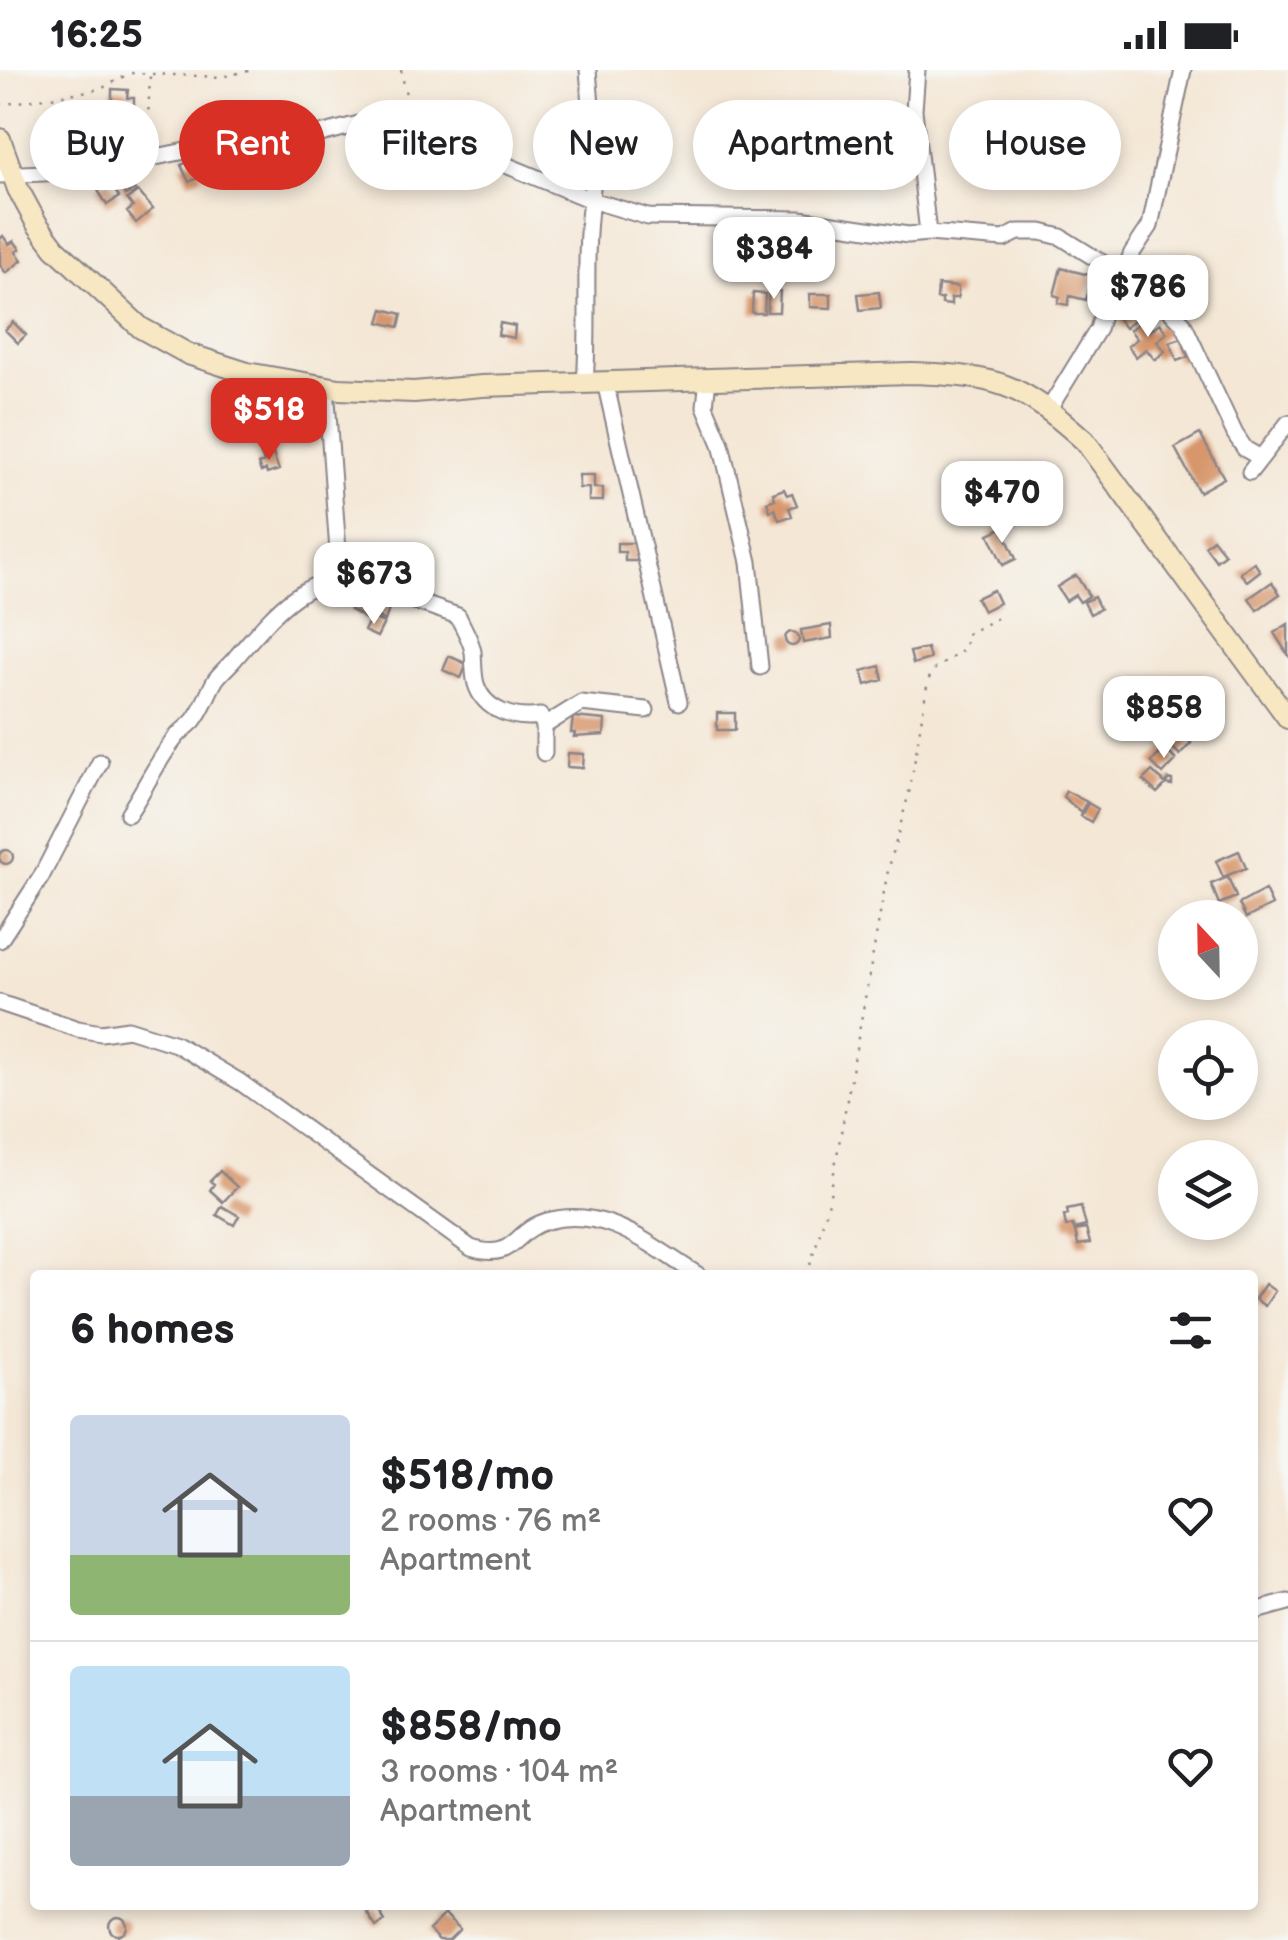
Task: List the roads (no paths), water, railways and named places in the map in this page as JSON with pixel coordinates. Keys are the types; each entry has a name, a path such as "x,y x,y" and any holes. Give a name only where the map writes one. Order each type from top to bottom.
{"street":[{"path":"588,70 595,152 587,233 588,344 680,702"},
{"path":"917,70 914,110 928,233"},
{"path":"1048,408 1098,329 1108,294 1150,226 1183,70"},
{"path":"7,175 87,171 200,148 230,152 263,149 409,111 455,144 591,200 648,218 800,219 908,235 1004,239 1018,232 1041,232 1061,237 1106,265 1112,274 1168,308 1182,323 1235,434 1256,465 1288,423"},
{"path":"0,140 7,175 55,248 141,328 188,354 246,373 326,387 414,392 482,386 910,373 972,375 1015,388 1048,408 1085,442 1288,718"},
{"path":"708,379 706,406 721,444 749,562 760,667"},
{"path":"326,387 340,579"},
{"path":"128,814 177,736 201,709 216,679 259,629 289,600 307,589 340,579 354,580 458,616 473,654 477,690 487,703 522,719 540,716 544,752"},
{"path":"544,726 581,704 646,710"},
{"path":"0,940 41,876 100,762"},
{"path":"0,1003 78,1030 101,1033 128,1029 176,1044 240,1082 471,1248 490,1254 505,1251 530,1228 544,1222 572,1217 600,1219 645,1240 690,1270"},
{"path":"1258,1610 1288,1602"}]}
